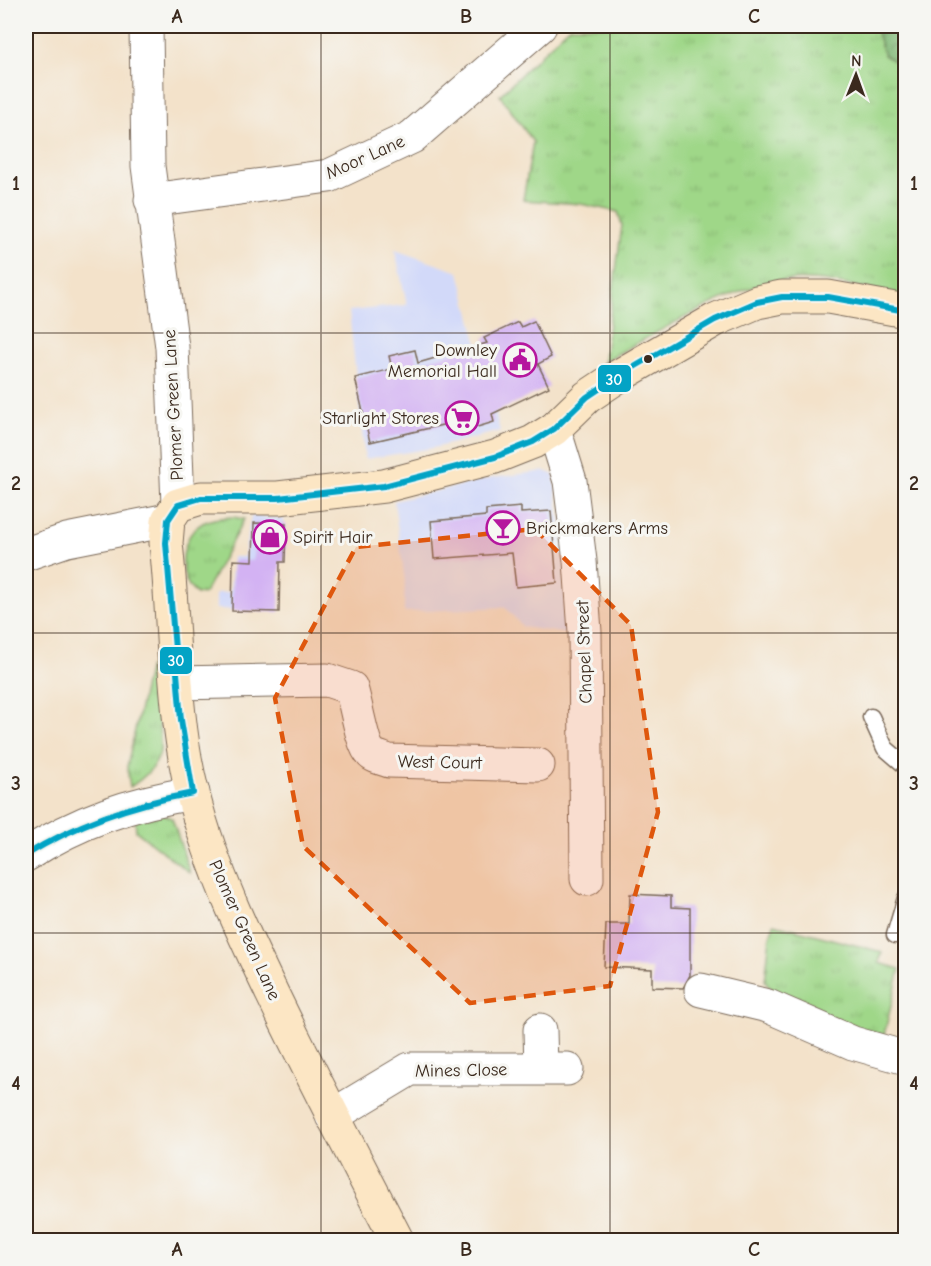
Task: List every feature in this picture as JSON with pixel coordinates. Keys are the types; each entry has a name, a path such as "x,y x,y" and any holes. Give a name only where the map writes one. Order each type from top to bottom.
{"street":[{"name":"Plomer Green Lane","path":"146,26 146,133 151,200 172,347 173,512 166,543 178,683 193,793 208,848 235,917 332,1116 397,1240"},
{"name":"Moor Lane","path":"151,200 328,176 412,137 540,26"},
{"path":"26,554 67,540 173,512 201,498 287,497 384,486 495,457 532,442 554,429 587,396 617,377 715,320 757,302 782,297 828,297 906,310"},
{"name":"Chapel Street","path":"554,429 570,481 580,561 585,632 587,879"},
{"name":"West Court","path":"178,683 327,680 351,688 359,711 361,735 371,753 389,761 538,765"},
{"path":"28,849 59,833 115,810 193,793"},
{"path":"701,990 768,1006 853,1043 906,1058"},
{"name":"Mines Close","path":"332,1116 410,1069 554,1069 540,1030"}],"lane":[{"path":"870,717 885,748 906,766"},
{"path":"895,935 906,898"}],"highlighted area":[{"path":"535,529 631,625 658,812 610,986 470,1003 303,846 275,698 356,547"}],"shaded area":[{"path":"395,250 459,272 500,431 433,448 365,459 349,311 407,305"},
{"path":"544,471 554,475 575,635 523,627 505,607 404,612 405,581 394,501 493,478"},
{"path":"251,516 284,519 271,611 216,609 216,593 230,592 233,557 244,557"}],"green space":[{"path":"570,26 875,26 884,55 905,68 905,297 818,280 767,283 719,300 604,361 622,225 618,212 581,204 523,200 533,142 500,95"},
{"path":"875,26 905,26 905,68 884,55"},
{"path":"233,517 244,519 204,594 197,594 186,580 183,571 187,542 197,527 205,522"},
{"path":"149,666 159,726 159,756 147,774 130,787 127,767"},
{"path":"163,814 172,818 190,873 136,831 135,818"},
{"path":"774,924 882,952 879,963 900,969 884,1035 836,1023 804,1010 789,1002 765,981 770,937"}],"building":[{"path":"534,321 551,357 538,364 549,387 492,414 494,422 454,434 451,423 370,442 355,378 392,369 389,356 415,350 418,363 487,343 484,338 518,322 521,327"},
{"path":"521,507 521,513 551,511 557,583 516,587 512,553 434,559 431,521 486,516 486,510"},
{"path":"254,523 286,524 285,562 280,562 279,612 232,611 233,560 253,561"},
{"path":"630,894 671,896 671,907 690,908 690,975 683,988 652,987 652,969 604,967 606,924 629,924"}],"transit line":[{"name":"30","path":"26,855 66,833 106,816 193,793 181,720 166,543 168,520 178,505 201,498 278,498 384,486 495,457 533,442 554,429 587,397 617,377 715,320 757,302 782,297 828,297 906,311"}],"place":[{"name":"Downley Memorial Hall","path":"520,360"},
{"name":"Starlight Stores","path":"462,418"},
{"name":"Brickmakers Arms","path":"503,528"},
{"name":"Spirit Hair","path":"270,537"}]}
